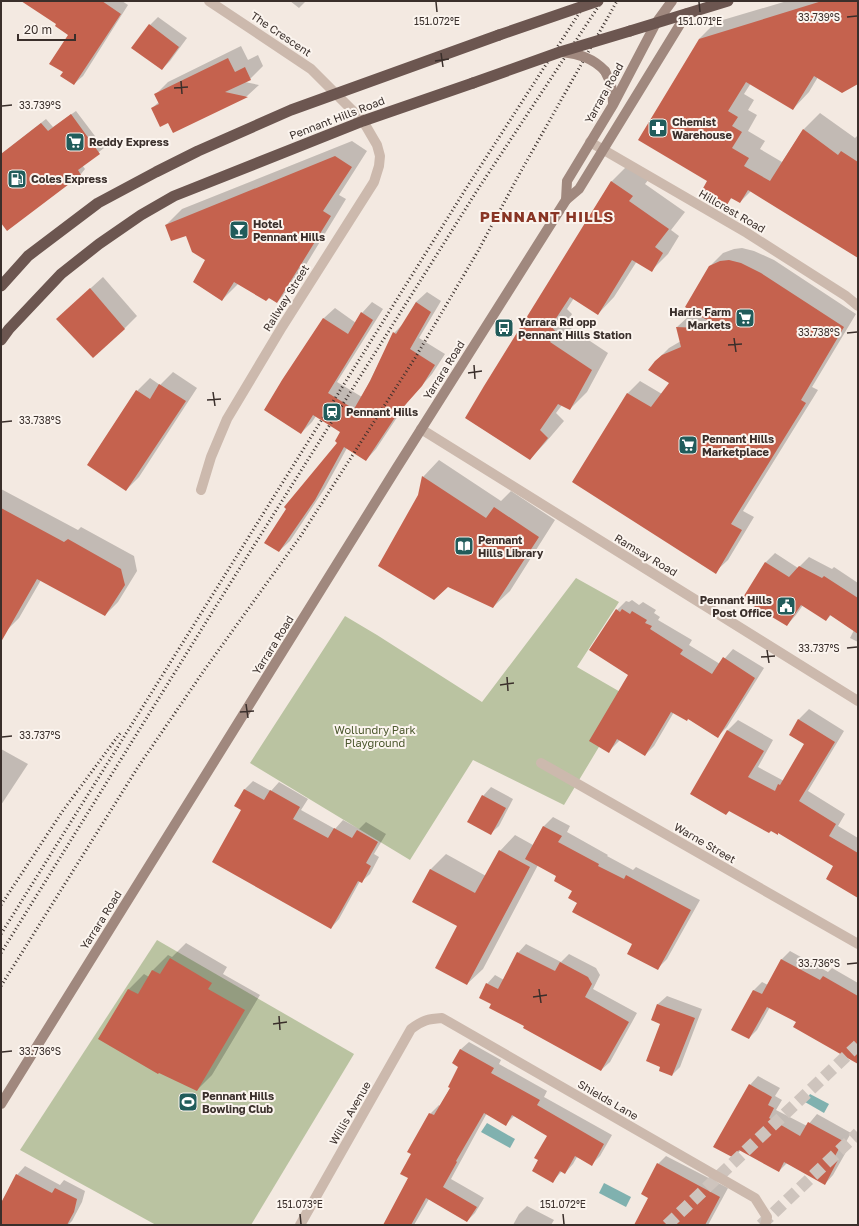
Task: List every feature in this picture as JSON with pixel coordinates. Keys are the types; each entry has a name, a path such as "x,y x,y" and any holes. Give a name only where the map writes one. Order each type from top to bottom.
{"highway":[{"name":"Pennant Hills Road","path":"1,286 28,256 98,204 198,151 291,110 335,93 598,1"},
{"name":"Pennant Hills Road","path":"1,340 8,329 61,274 99,244 141,215 174,196 363,121 560,52 728,1"}],"main road":[{"name":"Yarrara Road","path":"566,200 567,181 613,104 656,23 672,1"},
{"name":"Yarrara Road","path":"1,1104 421,429 566,200 579,190 687,13"},
{"path":"560,52 574,53 588,57 599,64 605,71 613,90 613,104"}],"street":[{"name":"The Crescent","path":"209,1 311,69 363,121"},
{"name":"Railway Street","path":"201,490 211,457 227,419 282,327 374,182 379,166 380,156 377,145 363,121"},
{"name":"Hillcrest Road","path":"590,142 747,233 846,296 858,306"},
{"name":"Ramsay Road","path":"421,429 858,700"},
{"name":"Warne Street","path":"541,763 858,944"},
{"name":"Shields Lane","path":"427,1019 442,1018 755,1198 766,1221"},
{"name":"Willis Avenue","path":"300,1225 411,1029 419,1022 427,1019"}],"green space":[{"name":"Wollundry Park Playground","path":"576,578 619,602 577,667 629,697 564,805 473,760 410,860 250,763 345,616 482,702"},
{"name":"Pennant Hills Bowling Club","path":"157,940 354,1054 251,1225 156,1225 20,1150"}],"water":[{"path":"810,1094 829,1104 824,1113 805,1102"},
{"path":"487,1123 515,1139 510,1148 481,1132"},
{"path":"604,1183 631,1197 626,1207 599,1193"}],"building":[{"path":"21,1 102,1 121,14 74,85 60,76 63,72 49,64 68,35 55,26 56,24"},
{"path":"822,1 858,1 858,84 842,93 814,76 793,110 746,82 728,111 738,117 732,126 742,132 732,148 749,158 744,166 770,181 803,129 838,155 841,151 858,162 858,258 748,190 740,203 731,198 727,205 702,190 707,181 638,140 699,39"},
{"path":"149,24 179,47 162,70 131,48"},
{"path":"228,58 235,72 245,67 251,80 225,92 248,97 173,133 168,123 160,127 151,108 159,104 154,94"},
{"path":"71,114 100,154 78,170 81,175 7,231 1,223 1,154 41,123 48,131"},
{"name":"Hotel Pennant Hills","path":"335,156 352,167 323,211 331,216 277,303 269,298 266,301 234,282 222,301 193,282 205,260 192,252 186,236 171,241 165,225"},
{"path":"611,181 633,196 629,201 669,229 655,247 663,253 652,272 632,260 598,315 570,297 551,326 556,332 550,342 592,370 570,410 558,404 540,430 548,438 530,460 465,418"},
{"name":"Pennant Hills Marketplace","path":"729,260 741,263 761,273 844,327 801,400 806,403 731,524 742,530 716,574 572,482 627,393 651,407 669,383 648,370 662,355 681,347 676,327 722,329 685,307 709,266 720,261"},
{"path":"90,288 125,329 93,358 56,319"},
{"path":"416,302 431,312 410,349 435,365 422,386 398,413 366,461 344,447 315,500 279,552 264,543 286,509 284,507 337,443 335,441 340,432 313,415 301,434 264,410 323,318 348,334 361,312 373,320 328,393 354,409 370,381 393,332 396,334"},
{"path":"159,384 186,401 126,491 87,465 136,390 150,399"},
{"path":"422,476 486,518 494,507 539,537 493,608 448,587 434,600 378,566 418,495"},
{"path":"1,508 64,542 68,539 121,569 125,585 105,616 37,579 1,642"},
{"path":"765,562 789,577 799,566 822,578 824,576 858,598 858,634 830,615 826,621 801,605 787,626 742,599"},
{"path":"616,609 620,612 622,609 630,614 632,611 647,620 645,623 652,626 650,629 683,650 680,654 712,674 723,657 755,678 718,738 688,719 687,721 671,712 645,756 617,739 609,753 589,741 628,675 589,650"},
{"path":"798,719 835,742 799,801 836,824 829,836 858,853 858,898 826,879 833,866 778,833 778,835 771,831 769,833 729,811 726,815 690,794 727,730 764,751 748,777 775,791 804,744 789,735"},
{"path":"244,789 264,800 270,790 300,807 293,819 328,838 334,828 352,838 357,830 378,842 366,863 371,866 362,883 358,881 331,929 212,862 241,810 234,806"},
{"path":"482,795 506,808 491,835 467,822"},
{"path":"543,826 562,836 558,842 599,864 598,866 624,879 626,875 691,910 658,970 627,954 632,944 572,912 577,903 568,898 572,891 554,881 556,876 525,859"},
{"path":"499,850 530,867 467,985 435,968 457,926 412,902 430,869 475,893"},
{"path":"517,952 555,971 560,962 588,977 592,984 585,997 629,1022 601,1071 523,1028 524,1026 489,1008 491,1004 479,998 486,983 498,989"},
{"path":"170,958 212,983 208,989 245,1010 197,1091 159,1073 158,1074 98,1039 128,989 138,994 152,970 160,974"},
{"path":"781,959 820,980 823,976 858,996 858,1064 793,1027 796,1022 767,1007 749,1039 731,1030 753,990 762,994"},
{"path":"657,1004 695,1018 672,1076 659,1071 660,1067 646,1061 660,1024 651,1020"},
{"path":"460,1049 494,1068 491,1073 540,1100 537,1105 604,1144 592,1166 575,1156 565,1174 560,1171 553,1183 532,1171 538,1160 534,1158 547,1136 512,1115 506,1126 484,1113 456,1161 457,1162 443,1187 477,1207 467,1222 426,1198 411,1225 383,1225 408,1178 400,1174 411,1154 407,1152 429,1113 434,1115 450,1088 448,1087 458,1067 452,1063"},
{"path":"749,1084 772,1097 768,1105 774,1108 769,1118 800,1136 808,1122 843,1141 834,1158 838,1160 825,1185 784,1162 779,1172 739,1150 734,1158 713,1147"},
{"path":"657,1163 720,1197 705,1225 634,1225 648,1198 641,1194"},
{"path":"16,1174 52,1193 55,1188 77,1199 74,1212 67,1225 1,1225 1,1203"}],"tunnel":[{"path":"667,1225 858,1045"},
{"path":"761,1225 858,1133"}],"railway":[{"path":"1,934 467,187 587,1"},
{"path":"1,953 211,614 478,189 602,1"},
{"path":"1,986 138,767 205,669 300,537 415,358 478,251 617,1"},
{"path":"1,905 62,812 121,732"}],"place":[{"name":"Chemist Warehouse","path":"658,128"},
{"name":"Reddy Express","path":"75,142"},
{"name":"Coles Express","path":"17,179"},
{"name":"Hotel Pennant Hills","path":"239,230"},
{"name":"Harris Farm Markets","path":"745,318"},
{"name":"Yarrara Rd opp Pennant Hills Station","path":"504,328"},
{"name":"Pennant Hills","path":"332,412"},
{"name":"Pennant Hills Marketplace","path":"688,445"},
{"name":"Pennant Hills Library","path":"464,546"},
{"name":"Pennant Hills Post Office","path":"786,606"},
{"name":"Pennant Hills Bowling Club","path":"188,1102"}],"district":[{"name":"PENNANT HILLS","path":"547,217"}]}
